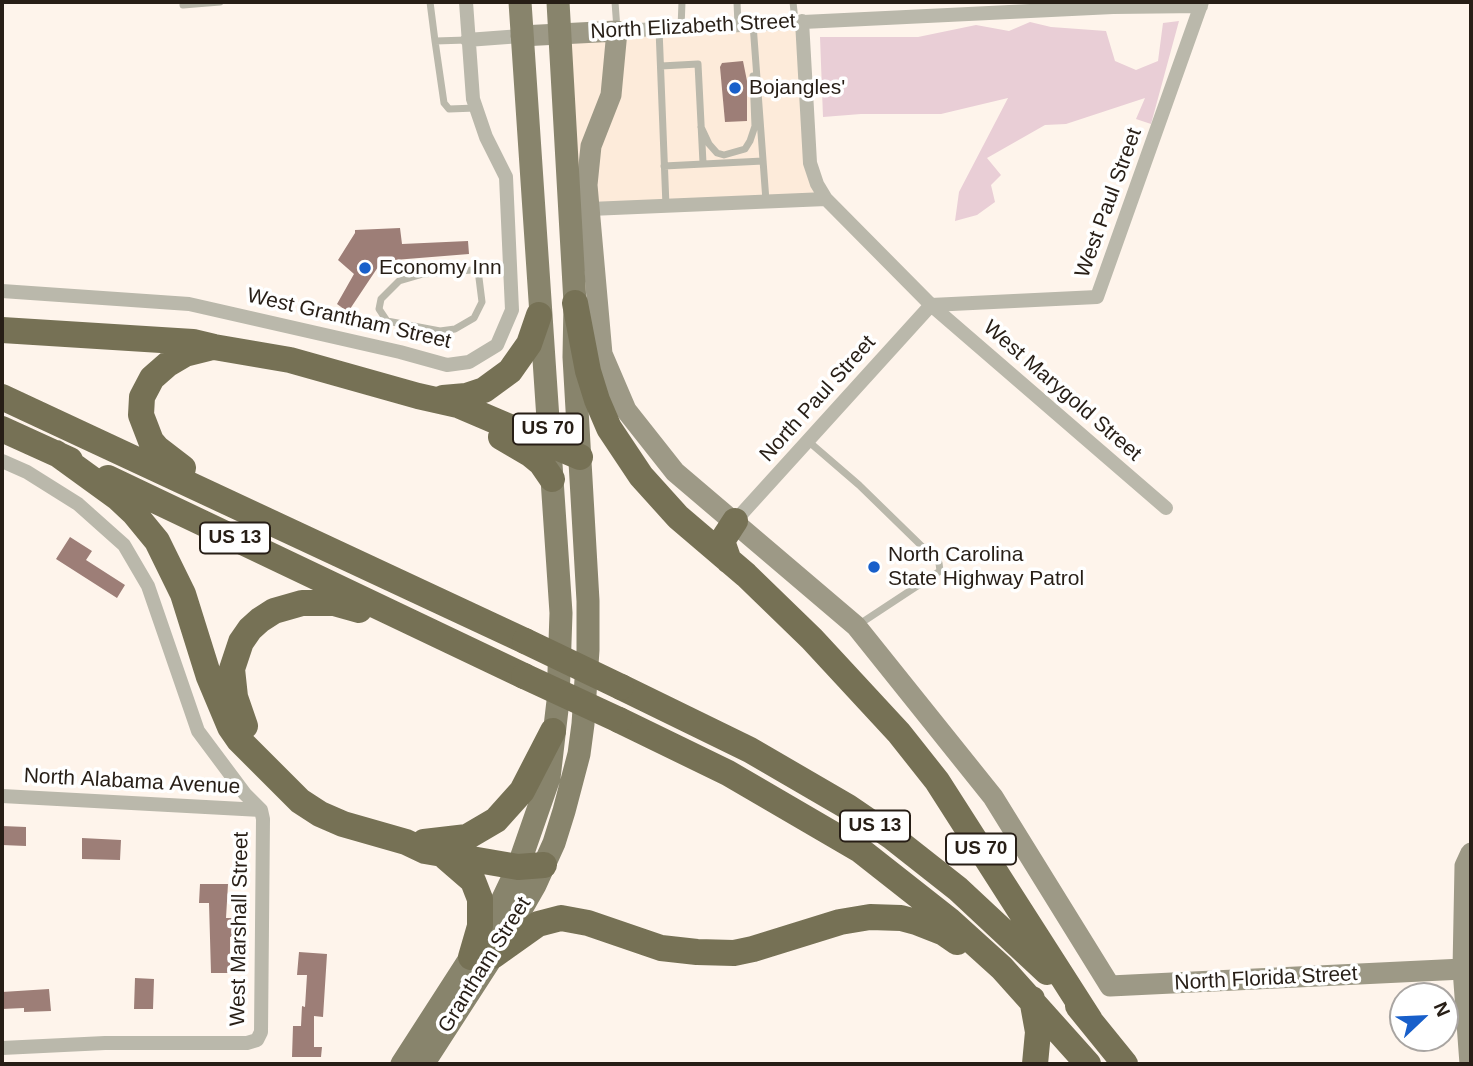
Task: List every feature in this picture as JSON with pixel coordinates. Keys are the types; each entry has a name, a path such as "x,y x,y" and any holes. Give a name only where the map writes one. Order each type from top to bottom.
{"highway":[{"path":"575,303 588,371 597,400 625,454 659,498 730,561"},
{"path":"418,396 466,396 499,381 520,359 539,315"},
{"path":"2,330 193,342 290,360 418,396 458,404 580,457"},
{"path":"214,347 185,354 158,372 142,397 141,415 156,448 220,498"},
{"path":"418,396 442,412 521,448 541,463 552,479"},
{"name":"US 13","path":"2,397 621,687 750,750 848,807 892,837 1002,928 1090,1020 1125,1064"},
{"name":"US 13","path":"2,429 729,773 860,850 908,886 1002,968 1083,1058"},
{"path":"56,453 118,498 157,541 183,594 209,677 226,719 239,740 300,801 320,814 369,833 406,842 425,851 531,866"},
{"path":"730,561 722,541 735,520"},
{"name":"US 70","path":"730,561 859,687 937,781 1090,1020"},
{"path":"259,760 235,697 232,669 241,642 260,620 289,606 320,601 413,622"},
{"path":"406,842 467,837 496,820 522,791 553,731"},
{"path":"442,854 473,881 480,899 482,957 538,923 561,918 581,921 661,948 734,953 840,922 885,917 901,918 930,927 951,937 973,954 1002,968"},
{"path":"1032,999 1038,1032 1035,1064"},
{"path":"1035,1064 1049,1049 1083,1058"}],"main road":[{"name":"US 70","path":"520,2 561,645 561,673 553,731"},
{"path":"531,866 554,843 579,754 586,694 588,601 558,2"},
{"path":"531,866 549,778 553,731"},
{"name":"Grantham Street","path":"402,1064 527,899 531,866"},
{"name":"Grantham Street","path":"423,1064 482,957"}],"street":[{"name":"West Grantham Street","path":"2,291 189,304 447,365 469,362 497,345 512,310 506,177 472,99 467,2"},
{"name":"North Elizabeth Street","path":"522,36 1113,4 1201,4"},
{"name":"West Paul Street","path":"932,305 1097,297 1201,4"},
{"path":"590,209 826,199 817,184 810,163 799,21"},
{"path":"617,31 611,95 591,146 587,185 602,354 626,410 675,472 735,520 856,626"},
{"path":"467,40 522,36"},
{"name":"West Marygold Street","path":"826,199 932,305 1166,508"},
{"name":"North Paul Street","path":"735,520 932,305"},
{"name":"West Marshall Street","path":"2,461 27,472 78,504 124,545 148,586 198,732 245,794 261,810 263,819 261,1032 257,1040 247,1043 120,1042 2,1048"},
{"name":"North Florida Street","path":"856,626 993,797 1110,986 1463,969"},
{"name":"North Alabama Avenue","path":"2,796 261,810"},
{"path":"1468,859 1463,969 1470,1064"}],"lane":[{"path":"183,5 220,2"},
{"path":"430,2 444,103 449,109 475,108"},
{"path":"615,2 617,31"},
{"path":"681,27 682,2"},
{"path":"737,2 738,24"},
{"path":"793,2 799,21"},
{"path":"753,24 766,202"},
{"path":"659,29 666,206"},
{"path":"435,41 467,40"},
{"path":"661,66 698,64 703,163"},
{"path":"701,127 717,153 724,155 745,149 755,126 753,72 756,67"},
{"path":"664,166 764,162"},
{"path":"478,270 482,302 474,318 455,329 440,331 387,321 379,309 381,299 399,281 423,274 510,267"},
{"path":"808,441 859,485 939,563 940,572 856,626"}],"shaded area":[{"path":"802,21 810,163 826,199 570,209 560,33"},
{"path":"1179,21 1151,124 1136,119 1145,98 1066,124 1045,125 987,158 1001,175 991,185 995,202 977,215 955,221 959,192 1008,98 941,114 823,117 820,37 918,37 976,25 1009,31 1030,22 1051,27 1106,31 1115,61 1136,70 1158,61 1163,23"}],"building":[{"name":"Bojangles'","path":"743,61 747,81 747,121 725,122 720,67 722,63"},
{"name":"Economy Inn","path":"400,228 402,244 468,241 469,254 382,261 348,312 337,304 354,274 338,260 355,230"},
{"path":"70,537 92,551 86,560 125,585 117,598 56,559"},
{"path":"2,826 26,827 26,846 2,845"},
{"path":"82,838 121,840 120,860 82,859"},
{"path":"200,884 228,884 226,918 235,918 236,937 230,937 230,973 211,973 209,903 199,903"},
{"path":"299,952 327,954 323,1017 314,1016 314,1047 322,1047 321,1057 292,1057 293,1026 301,1026 302,1006 305,1007 307,975 297,975"},
{"path":"135,978 154,979 153,1009 134,1009"},
{"path":"49,989 51,1011 24,1012 24,1008 2,1009 2,992"}],"place":[{"name":"Bojangles'","path":"735,88"},
{"name":"Economy Inn","path":"365,268"},
{"name":"North Carolina State Highway Patrol","path":"874,567"}]}
